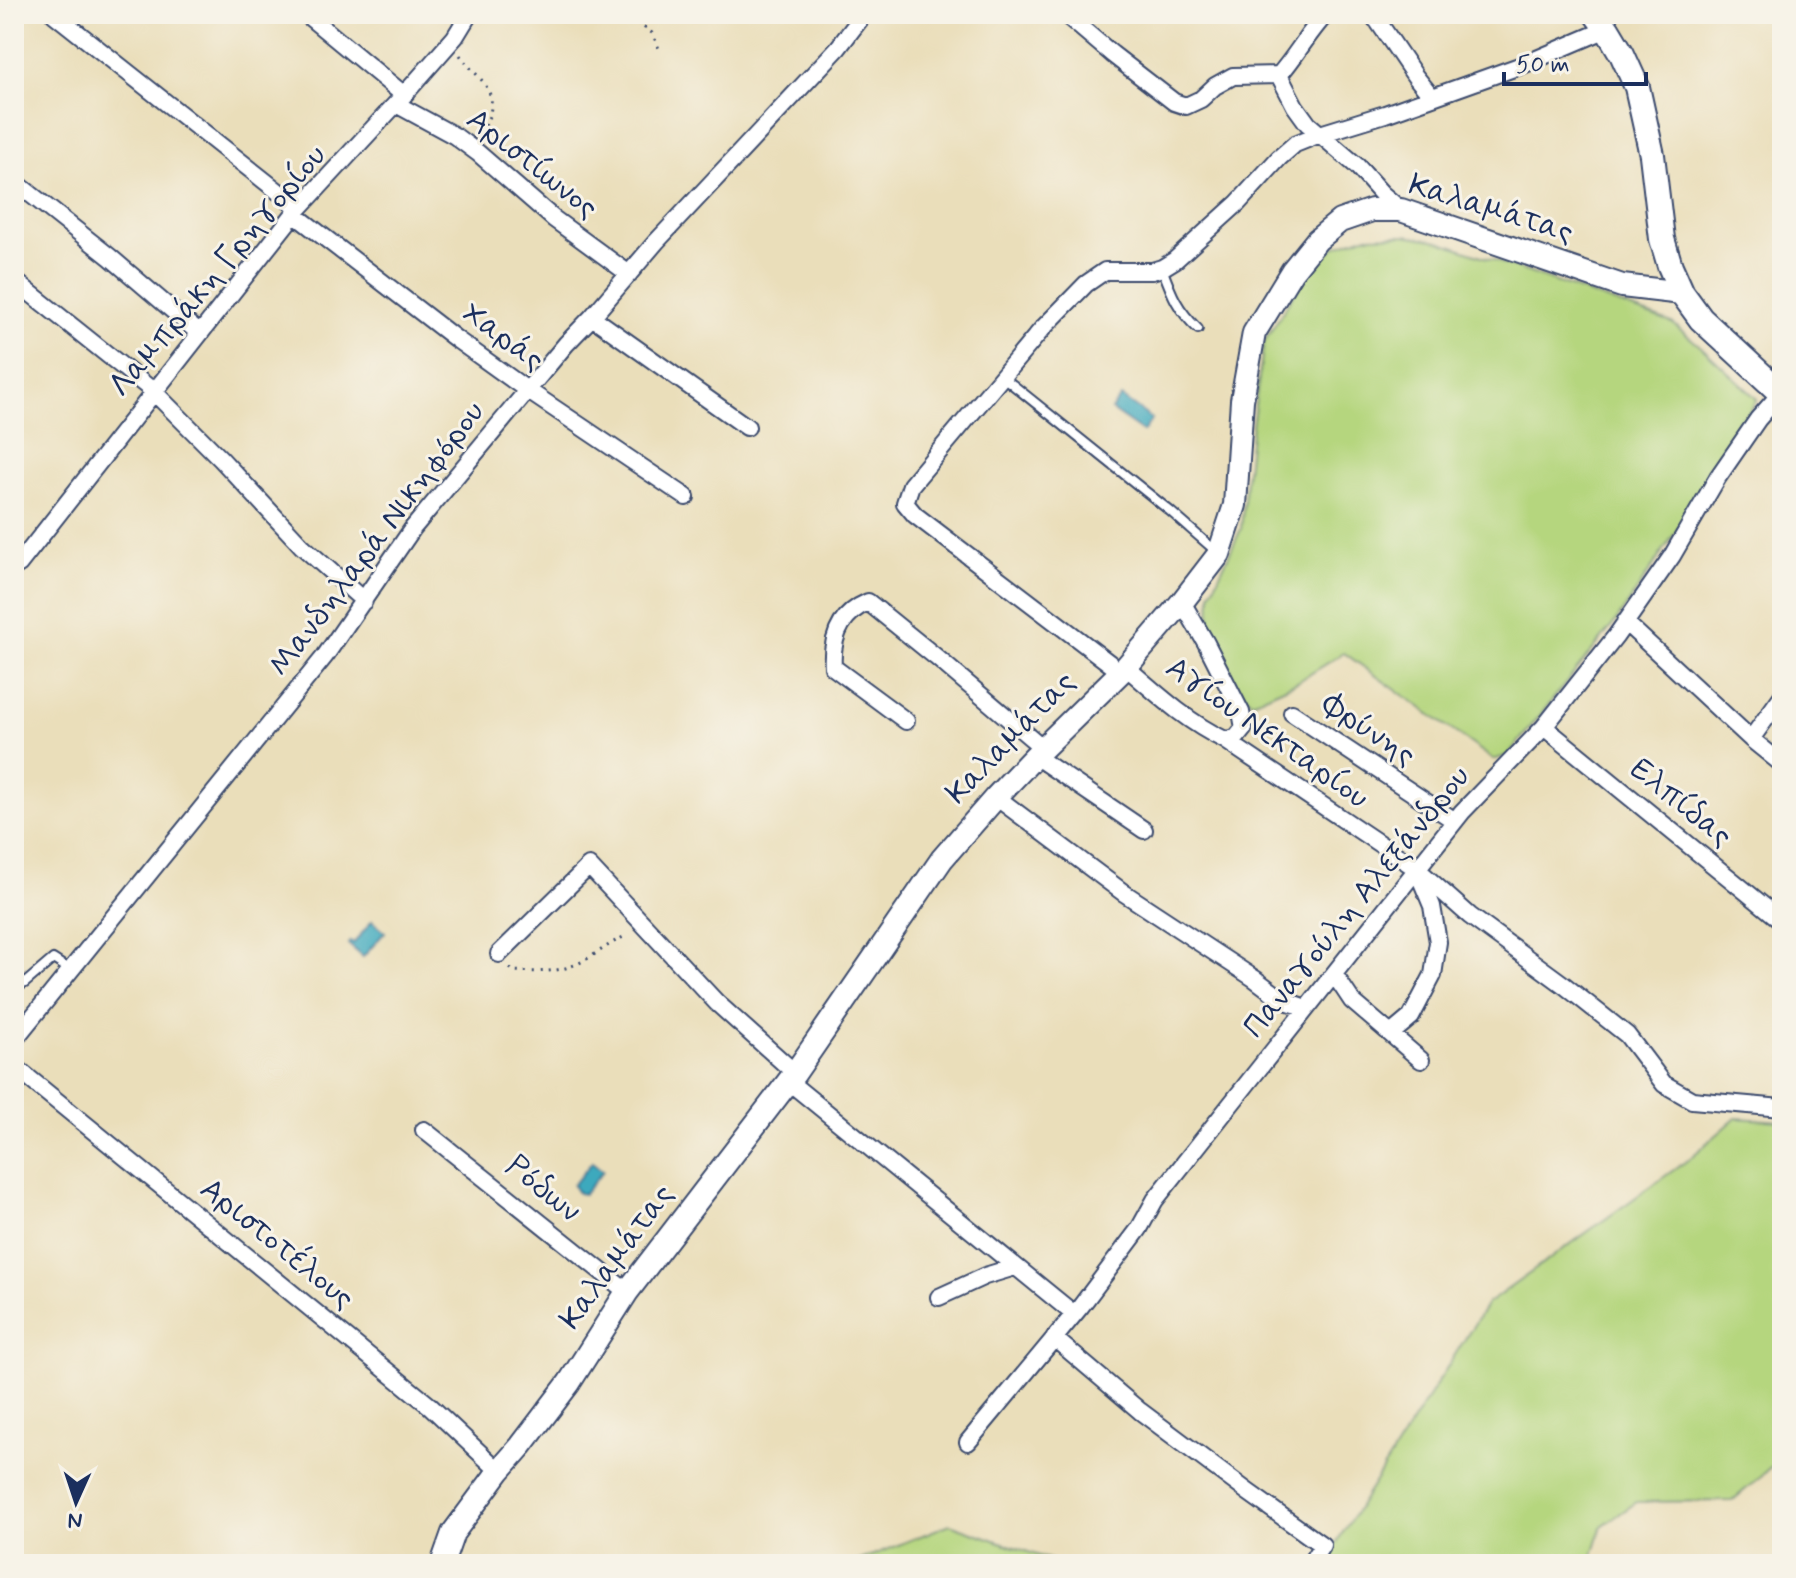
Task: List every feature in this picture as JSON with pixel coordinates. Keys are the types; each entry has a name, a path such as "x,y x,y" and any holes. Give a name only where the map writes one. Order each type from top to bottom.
{"main road":[{"path":"1602,21 1637,87 1652,155 1662,239 1682,293 1701,319 1781,393"}],"street":[{"name":"Χαράς","path":"54,14 434,322 527,390 686,497"},
{"name":"Αριστίωνος","path":"306,14 412,114 455,136 554,219 629,274"},
{"name":"Λαμπράκη Γρηγορίου","path":"14,567 297,211 400,100 455,37 469,14"},
{"name":"Μανδηλαρά Νικηφόρου","path":"14,1040 315,668 413,528 527,390 656,242 838,48 864,14"},
{"path":"1065,14 1162,93 1186,106 1233,76 1279,75 1326,14"},
{"path":"1369,14 1377,20 1432,97"},
{"path":"1003,377 1043,328 1086,284 1105,271 1152,271 1162,268 1191,247 1295,144 1525,64 1602,21"},
{"path":"1279,75 1308,124 1357,166 1401,210"},
{"path":"14,181 199,333"},
{"name":"Καλαμάτας","path":"442,1564 453,1533 569,1383 627,1292 792,1077 942,859 996,797 1123,669 1219,554 1235,505 1242,400 1254,333 1292,271 1317,240 1340,221 1372,210 1401,210 1622,286 1682,293"},
{"path":"14,280 153,391 302,546 364,601"},
{"path":"592,317 747,427"},
{"name":"Αγίου Νεκταρίου","path":"1003,377 911,485 905,503 915,515 1174,708 1417,869 1470,916 1627,1035 1664,1084 1692,1100 1782,1108"},
{"name":"Παναγούλη Αλεξάνδρου","path":"968,1442 1074,1314 1139,1229 1155,1200 1455,821 1544,727 1672,556 1718,477 1758,419 1781,393"},
{"path":"906,721 833,667 832,650 840,627 852,609 868,602 936,657 1039,752 1144,830"},
{"path":"1182,602 1241,712 1244,728 1236,738 1225,740"},
{"path":"1625,622 1782,764"},
{"path":"1751,739 1782,696"},
{"name":"Φρύνης","path":"1292,713 1455,821"},
{"name":"Ελπίδας","path":"1544,727 1782,921"},
{"path":"996,797 1124,893 1283,1000 1306,1008"},
{"path":"499,954 589,866 717,1003 792,1077 1074,1314"},
{"path":"1392,1033 1411,1017 1433,975 1438,942 1432,906 1417,869"},
{"path":"1334,974 1352,1001 1421,1060"},
{"name":"Αριστοτέλους","path":"14,1066 430,1406 499,1471"},
{"name":"Ρόδων","path":"424,1130 627,1292"},
{"path":"939,1297 985,1276 1015,1267"},
{"path":"1054,1338 1140,1411 1322,1545 1310,1564"}],"lane":[{"path":"1162,268 1183,315 1198,329"},
{"path":"1003,377 1219,554"},
{"path":"14,988 25,983 53,959 71,971"}],"path":[{"path":"624,14 652,33 661,53"},
{"path":"455,37 457,51 492,94 491,113 478,153"},
{"path":"499,954 513,971 550,972 577,964 617,939 646,928"}],"green space":[{"path":"1405,235 1439,241 1672,323 1757,399 1713,476 1617,620 1508,755 1494,760 1344,653 1297,682 1252,702 1237,686 1210,626 1211,593 1241,529 1264,342 1301,282 1334,247 1364,236"},
{"path":"1736,1118 1782,1121 1782,1458 1732,1501 1637,1502 1602,1526 1590,1564 1323,1564 1487,1304 1689,1159"},
{"path":"950,1524 1062,1564 851,1564"}],"water":[{"path":"1121,397 1152,419 1143,432 1111,410"},
{"path":"372,921 385,932 363,957 348,944 350,941 354,943"},
{"path":"592,1162 603,1171 584,1194 578,1193 573,1185"}]}
